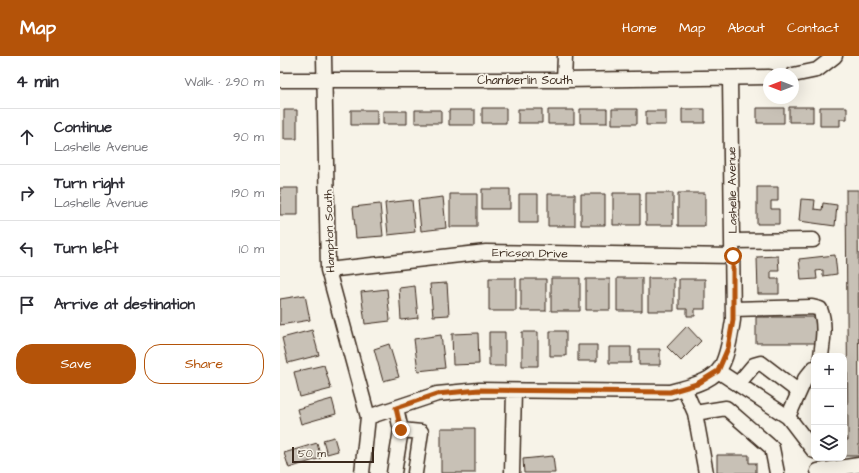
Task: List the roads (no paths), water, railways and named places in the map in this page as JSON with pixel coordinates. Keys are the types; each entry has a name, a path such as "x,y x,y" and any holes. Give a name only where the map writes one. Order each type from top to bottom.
{"street":[{"name":"Hampton South","path":"324,56 326,79 328,270 368,417 362,473"},
{"path":"564,80 565,56"},
{"path":"799,74 817,70 835,56"},
{"name":"Lashelle Avenue","path":"718,371 728,348 733,309 730,78"},
{"name":"Chamberlin South","path":"280,80 763,78"},
{"path":"733,241 813,240"},
{"name":"Ericson Drive","path":"328,270 486,252 733,256"},
{"path":"733,309 812,307 820,309 823,317 824,333 821,353"},
{"path":"738,384 754,364 760,363 800,392"},
{"path":"368,417 437,394 479,390 670,392 697,384 718,371 788,417 811,447"},
{"path":"788,417 805,379 811,372"},
{"path":"684,388 695,413 706,473"},
{"path":"512,473 514,391"},
{"path":"394,473 401,430 396,408"},
{"path":"695,413 726,408 772,448 777,473"},
{"path":"401,430 421,432 415,473"},
{"path":"818,467 859,465"}]}
